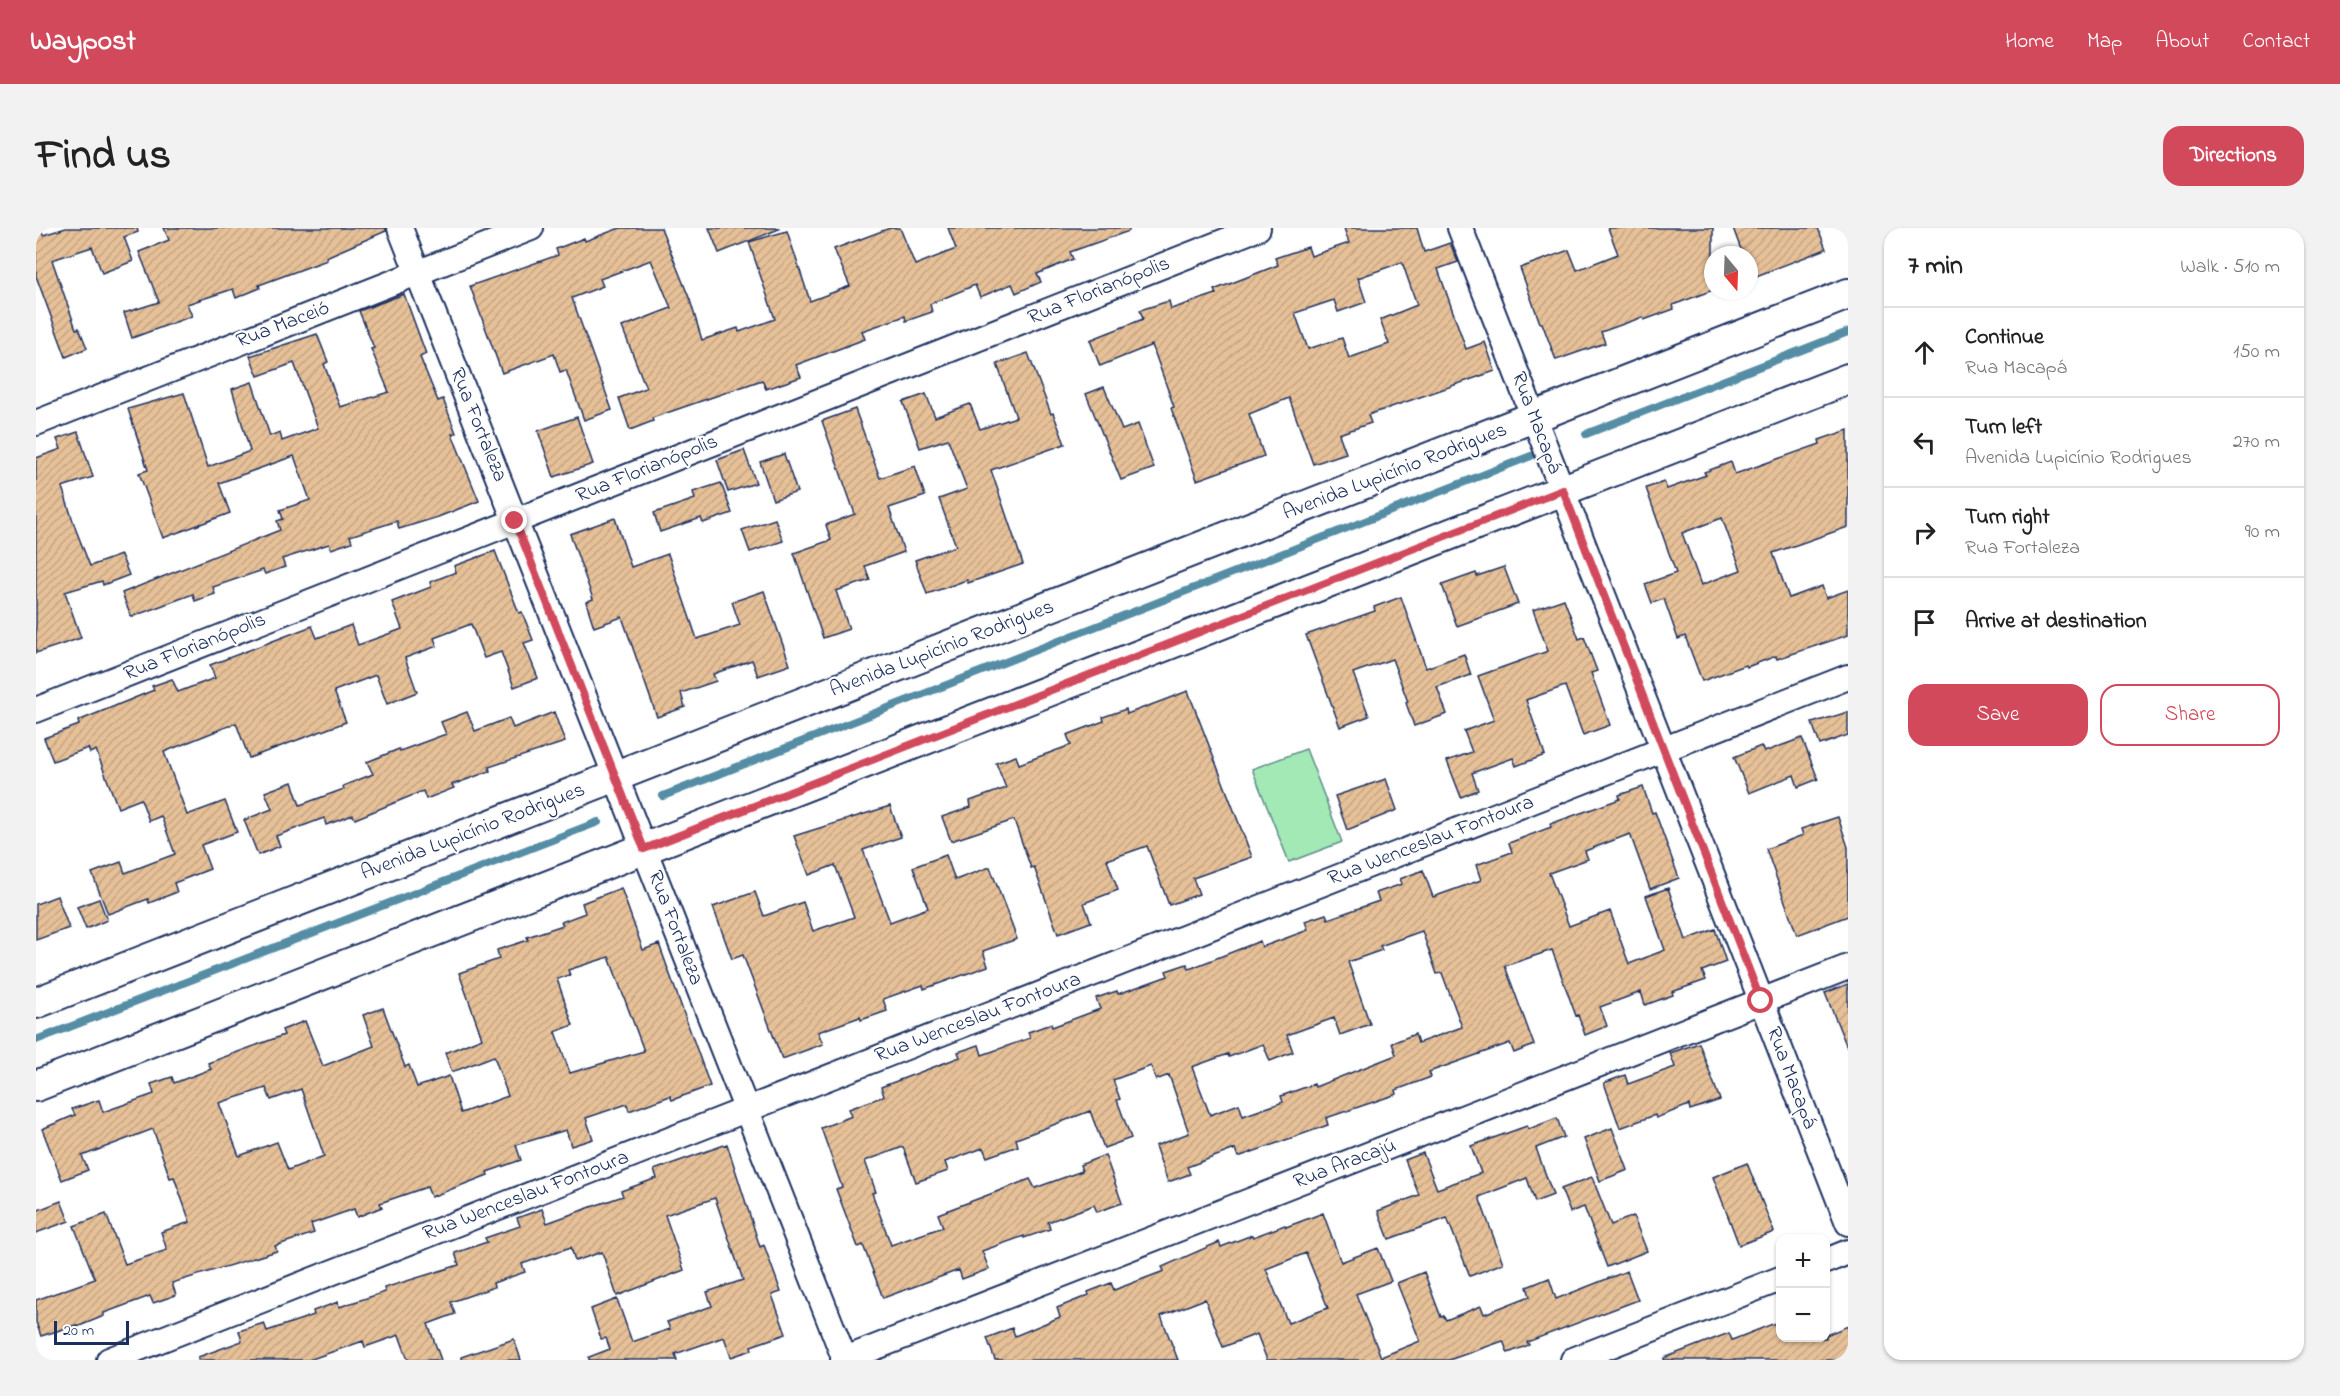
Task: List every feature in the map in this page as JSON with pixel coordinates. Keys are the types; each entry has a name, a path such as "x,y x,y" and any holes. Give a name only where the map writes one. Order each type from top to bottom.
{"street":[{"name":"Rua Fortaleza","path":"400,228 844,1360"},
{"name":"Rua Maceió","path":"36,423 531,228"},
{"name":"Rua Florianópolis","path":"36,710 1258,228"},
{"name":"Rua Macapá","path":"1460,228 1848,1223"},
{"name":"Avenida Lupicínio Rodrigues","path":"36,1004 1848,294"},
{"path":"36,1086 1848,380"},
{"name":"Rua Wenceslau Fontoura","path":"109,1360 1848,677"},
{"name":"Rua Aracajú","path":"844,1360 1848,967"},
{"path":"1830,1259 1848,1252"},
{"path":"1573,1360 1776,1281"}],"green space":[{"path":"1306,749 1342,842 1289,862 1252,769"}],"building":[{"path":"36,228 41,228 43,235 66,228 137,228 138,232 124,237 133,261 102,273 92,247 52,260 76,329 79,328 87,348 66,357 36,276"},
{"path":"164,228 386,228 386,231 326,257 327,260 259,285 260,288 236,298 233,289 187,304 192,316 132,338 124,313 159,302 139,252 169,240"},
{"path":"620,228 661,228 690,300 702,340 738,328 739,332 775,319 749,242 787,231 810,301 850,286 834,249 890,228 900,228 915,265 956,249 948,228 1129,228 1129,231 1070,252 1073,259 1037,274 1041,282 1016,293 1012,284 980,297 975,285 930,304 932,312 906,321 905,316 862,331 865,339 796,365 801,377 766,389 762,380 652,418 653,421 630,430 619,398 646,388 622,327 671,308 651,260 600,279 603,286 572,298 612,410 584,420 566,370 560,372 554,354 502,373 470,286 558,255 556,249 584,238 585,241"},
{"path":"709,228 779,228 779,229 719,253"},
{"path":"1344,228 1417,228 1424,252 1450,243 1458,262 1438,269 1466,349 1485,342 1495,371 1368,415 1371,423 1339,434 1346,453 1313,464 1289,398 1249,414 1264,456 1197,480 1171,408 1174,407 1152,345 1100,366 1090,340 1143,319 1140,310 1169,301 1171,309 1216,294 1214,290 1278,265 1275,258 1308,247 1311,256 1349,243","holes":["1402,262 1417,305 1380,320 1389,344 1349,358 1342,338 1308,349 1295,313 1334,300 1338,312 1366,302 1358,278"]},
{"path":"1608,228 1713,228 1713,246 1704,246 1704,293 1673,305 1674,309 1601,332 1605,343 1556,360 1520,268 1569,250 1577,270 1618,254"},
{"path":"1733,228 1818,228 1826,249 1758,275 1758,246 1740,246"},
{"path":"404,294 426,354 420,357 438,401 443,399 456,433 452,434 479,501 399,529 397,521 350,536 352,542 331,549 329,544 282,559 285,567 265,574 263,570 213,587 215,594 195,601 193,594 131,617 122,593 280,530 277,521 283,519 280,510 310,500 294,456 219,483 230,513 163,538 139,473 148,470 128,409 184,393 208,467 250,451 232,389 252,382 270,436 280,432 282,441 318,428 294,363 258,376 250,356 317,334 328,362 324,364 340,407 389,392 371,349 374,348 359,311"},
{"path":"1028,353 1065,444 991,470 1023,564 927,594 915,560 956,546 939,499 967,489 948,439 920,448 903,402 926,394 935,417 970,404 980,429 1016,417 997,364"},
{"path":"1104,387 1122,430 1138,424 1154,468 1121,480 1086,394"},
{"path":"855,409 880,478 915,466 925,496 889,508 904,552 865,566 870,580 836,591 849,629 823,638 794,553 831,540 826,525 855,514 822,421"},
{"path":"577,417 593,464 554,477 538,431"},
{"path":"1848,430 1848,527 1773,553 1789,598 1822,586 1826,598 1848,590 1848,635 1777,659 1776,656 1747,667 1746,665 1702,681 1685,636 1678,639 1664,599 1652,603 1645,584 1676,573 1646,488 1664,482 1667,489 1706,475 1704,472 1731,462 1735,474 1820,444 1819,440","holes":["1722,518 1741,570 1701,585 1682,533"]},
{"path":"78,432 93,477 62,487 76,530 90,566 121,555 129,575 103,585 102,581 65,592 81,638 36,653 36,458 61,449 57,439"},
{"path":"744,450 756,483 728,492 717,460"},
{"path":"784,454 797,492 773,500 760,462"},
{"path":"721,483 732,513 703,523 701,518 660,532 654,513 695,499 693,492"},
{"path":"615,518 631,567 668,554 697,639 740,625 732,602 764,591 790,665 758,676 752,660 713,674 716,681 681,693 685,707 657,717 622,617 594,627 586,602 593,599 570,534"},
{"path":"775,519 783,541 750,552 742,530"},
{"path":"495,551 519,613 522,612 533,640 524,643 538,678 514,687 501,652 484,658 471,624 434,638 437,646 405,658 417,692 387,704 376,675 334,691 346,722 249,758 236,723 164,752 187,815 225,801 237,832 201,845 210,869 174,883 177,892 149,903 148,899 108,914 92,873 121,862 125,873 175,854 161,816 149,821 141,799 118,808 96,750 90,753 88,748 53,761 44,738 79,725 78,721 154,690 152,686 172,679 178,692 215,678 210,665 312,626 317,638 351,625 358,645 402,629 392,602 431,587 430,582 456,572 454,566"},
{"path":"1504,567 1518,604 1457,626 1442,585 1476,573 1477,576"},
{"path":"1401,597 1426,668 1464,654 1471,675 1437,687 1447,714 1414,726 1392,659 1353,673 1369,716 1340,727 1306,635 1375,611 1374,607"},
{"path":"1564,599 1579,639 1584,637 1597,671 1591,673 1610,725 1583,735 1565,686 1526,700 1545,755 1516,766 1513,758 1472,773 1478,790 1461,797 1447,761 1472,752 1464,731 1494,720 1478,676 1548,651 1533,610"},
{"path":"1188,691 1252,857 1193,878 1199,894 1169,905 1147,846 1107,860 1118,890 1084,903 1091,922 1058,934 1014,820 951,841 942,817 971,807 970,801 1006,788 996,763 1016,756 1019,764 1071,745 1067,735 1104,721 1103,717 1126,709 1127,714"},
{"path":"467,712 475,731 509,718 513,728 554,712 565,742 489,767 490,771 452,785 454,788 426,799 423,791 355,819 353,815 326,825 324,818 276,836 280,846 258,855 244,820 272,809 265,792 292,782 300,805 344,789 343,786 373,774 367,762 446,734 441,722"},
{"path":"1848,712 1848,735 1820,745 1812,723"},
{"path":"1802,738 1818,779 1798,787 1794,775 1749,793 1734,757 1761,746 1764,752"},
{"path":"1386,779 1397,810 1347,830 1335,796"},
{"path":"1643,787 1652,813 1655,812 1679,878 1650,889 1630,834 1585,851 1588,859 1549,873 1569,926 1610,911 1629,964 1665,950 1646,896 1668,888 1686,940 1715,929 1726,962 1702,971 1706,980 1645,1005 1641,992 1600,1007 1607,1026 1585,1035 1552,950 1505,966 1534,1045 1514,1053 1510,1043 1429,1072 1431,1077 1396,1090 1397,1094 1326,1118 1328,1125 1238,1157 1235,1149 1187,1167 1190,1174 1168,1182 1155,1146 1189,1133 1169,1075 1156,1080 1151,1066 1113,1080 1120,1099 1117,1100 1131,1138 1104,1148 1090,1111 1016,1139 1018,1146 987,1157 983,1148 945,1162 948,1171 916,1182 903,1147 865,1161 876,1192 872,1193 891,1245 943,1227 938,1214 1030,1179 1035,1188 1082,1171 1080,1165 1105,1155 1122,1203 1097,1212 1094,1205 1048,1222 1050,1229 982,1251 989,1269 962,1279 959,1270 883,1298 863,1245 858,1247 836,1189 842,1187 821,1128 852,1116 849,1109 884,1096 881,1087 960,1057 958,1052 979,1045 982,1055 1030,1038 1028,1032 1051,1024 1052,1027 1100,1009 1096,998 1117,991 1118,994 1168,976 1166,971 1187,964 1189,969 1260,941 1262,947 1308,930 1305,921 1326,914 1328,919 1379,901 1376,893 1402,884 1400,879 1423,870 1433,897 1481,880 1476,865 1512,852 1509,843 1551,827 1550,824 1620,799 1619,795","holes":["1422,931 1437,974 1442,973 1462,1027 1418,1043 1415,1034 1392,1043 1396,1055 1315,1087 1314,1084 1281,1096 1283,1102 1243,1116 1239,1104 1210,1115 1192,1067 1228,1054 1229,1057 1263,1044 1270,1061 1293,1052 1287,1035 1334,1018 1340,1035 1370,1024 1348,962 1382,950 1380,946"]},
{"path":"890,806 901,837 863,850 890,922 928,908 913,867 946,855 955,880 990,867 1017,939 983,951 988,966 924,989 923,985 883,999 887,1011 861,1020 860,1017 818,1032 823,1044 782,1059 743,955 732,959 713,907 755,892 764,916 803,902 813,931 854,917 835,865 809,875 794,836"},
{"path":"1838,817 1848,847 1848,916 1797,935 1766,849 1803,835 1801,829"},
{"path":"621,888 643,950 659,944 710,1086 672,1100 670,1096 629,1111 627,1104 586,1118 593,1139 571,1146 566,1130 516,1145 521,1160 487,1172 488,1175 431,1197 427,1187 380,1203 382,1207 357,1217 354,1209 311,1224 314,1233 275,1246 277,1251 172,1283 176,1295 153,1303 150,1296 104,1313 104,1316 77,1327 76,1325 41,1336 36,1322 36,1300 95,1279 74,1226 106,1214 125,1264 167,1250 161,1232 190,1222 174,1177 170,1178 153,1129 82,1156 88,1170 62,1180 42,1129 75,1115 72,1109 99,1100 103,1112 154,1094 151,1084 172,1077 174,1083 211,1069 208,1063 284,1035 282,1030 305,1021 323,1066 374,1046 363,1015 383,1008 405,1067 409,1065 417,1087 449,1076 461,1113 508,1096 494,1056 452,1072 445,1053 482,1038 459,973 499,959 497,950 528,940 527,937 563,925 561,922 585,913 582,903","holes":["609,957 644,1051 570,1073 555,1032 573,1025 557,979 570,975 568,970","266,1088 271,1100 301,1089 324,1156 288,1170 277,1142 239,1156 219,1103"]},
{"path":"57,896 69,928 36,940 36,904"},
{"path":"99,899 107,920 86,929 77,907"},
{"path":"1848,984 1848,1047 1847,1047 1825,993"},
{"path":"1699,1043 1720,1100 1690,1110 1689,1105 1656,1118 1655,1115 1620,1128 1604,1083 1625,1075 1628,1084 1675,1067 1670,1053"},
{"path":"1557,1118 1564,1137 1536,1148 1553,1195 1535,1202 1527,1178 1479,1197 1503,1263 1470,1276 1447,1218 1389,1239 1378,1211 1419,1195 1405,1160 1423,1153 1437,1189 1481,1173 1471,1146"},
{"path":"1612,1128 1628,1170 1600,1181 1584,1139"},
{"path":"727,1144 760,1247 764,1245 781,1292 772,1295 786,1334 751,1346 752,1350 731,1357 724,1337 675,1354 677,1360 589,1360 589,1357 610,1349 606,1338 601,1339 591,1309 617,1299 632,1342 670,1329 667,1322 712,1306 707,1292 743,1280 715,1198 665,1215 684,1270 617,1296 602,1252 575,1261 571,1247 522,1264 525,1272 493,1283 494,1287 451,1302 455,1314 428,1324 441,1360 408,1360 399,1335 365,1347 363,1341 309,1360 198,1360 198,1357 242,1341 239,1331 264,1323 267,1331 314,1315 313,1311 338,1302 339,1307 385,1292 384,1288 459,1265 455,1253 487,1242 485,1238 520,1226 517,1218 542,1209 547,1223 623,1196 621,1191 657,1178 654,1170"},
{"path":"1747,1163 1774,1232 1739,1245 1713,1177"},
{"path":"1592,1177 1611,1225 1633,1216 1647,1251 1607,1267 1584,1207 1570,1212 1561,1189"},
{"path":"61,1201 69,1221 36,1233 36,1211"},
{"path":"1323,1213 1341,1262 1378,1248 1391,1281 1356,1294 1381,1357 1420,1341 1397,1283 1424,1272 1441,1317 1444,1316 1446,1320 1481,1306 1484,1314 1530,1296 1527,1287 1549,1278 1556,1299 1627,1271 1638,1300 1527,1342 1529,1345 1508,1353 1503,1341 1449,1360 1267,1360 1257,1334 1223,1347 1205,1299 1161,1316 1178,1360 995,1360 987,1338 1012,1328 1015,1336 1060,1317 1057,1308 1089,1295 1088,1292 1111,1283 1114,1290 1164,1271 1162,1267 1219,1242 1221,1247 1252,1235 1253,1237 1285,1225 1286,1227","holes":["1306,1253 1328,1308 1288,1323 1266,1269"]},
{"path":"1776,1323 1776,1342 1830,1342 1830,1333 1848,1326 1848,1360 1664,1360 1664,1358 1729,1333 1732,1340"},
{"path":"514,1339 521,1360 461,1360 461,1357"}],"waterway":[{"path":"1586,434 1848,332"},
{"path":"663,796 1531,456"},
{"path":"36,1040 598,822"}],"route":[{"path":"515,521 644,849 1563,490 1761,1001"}]}
